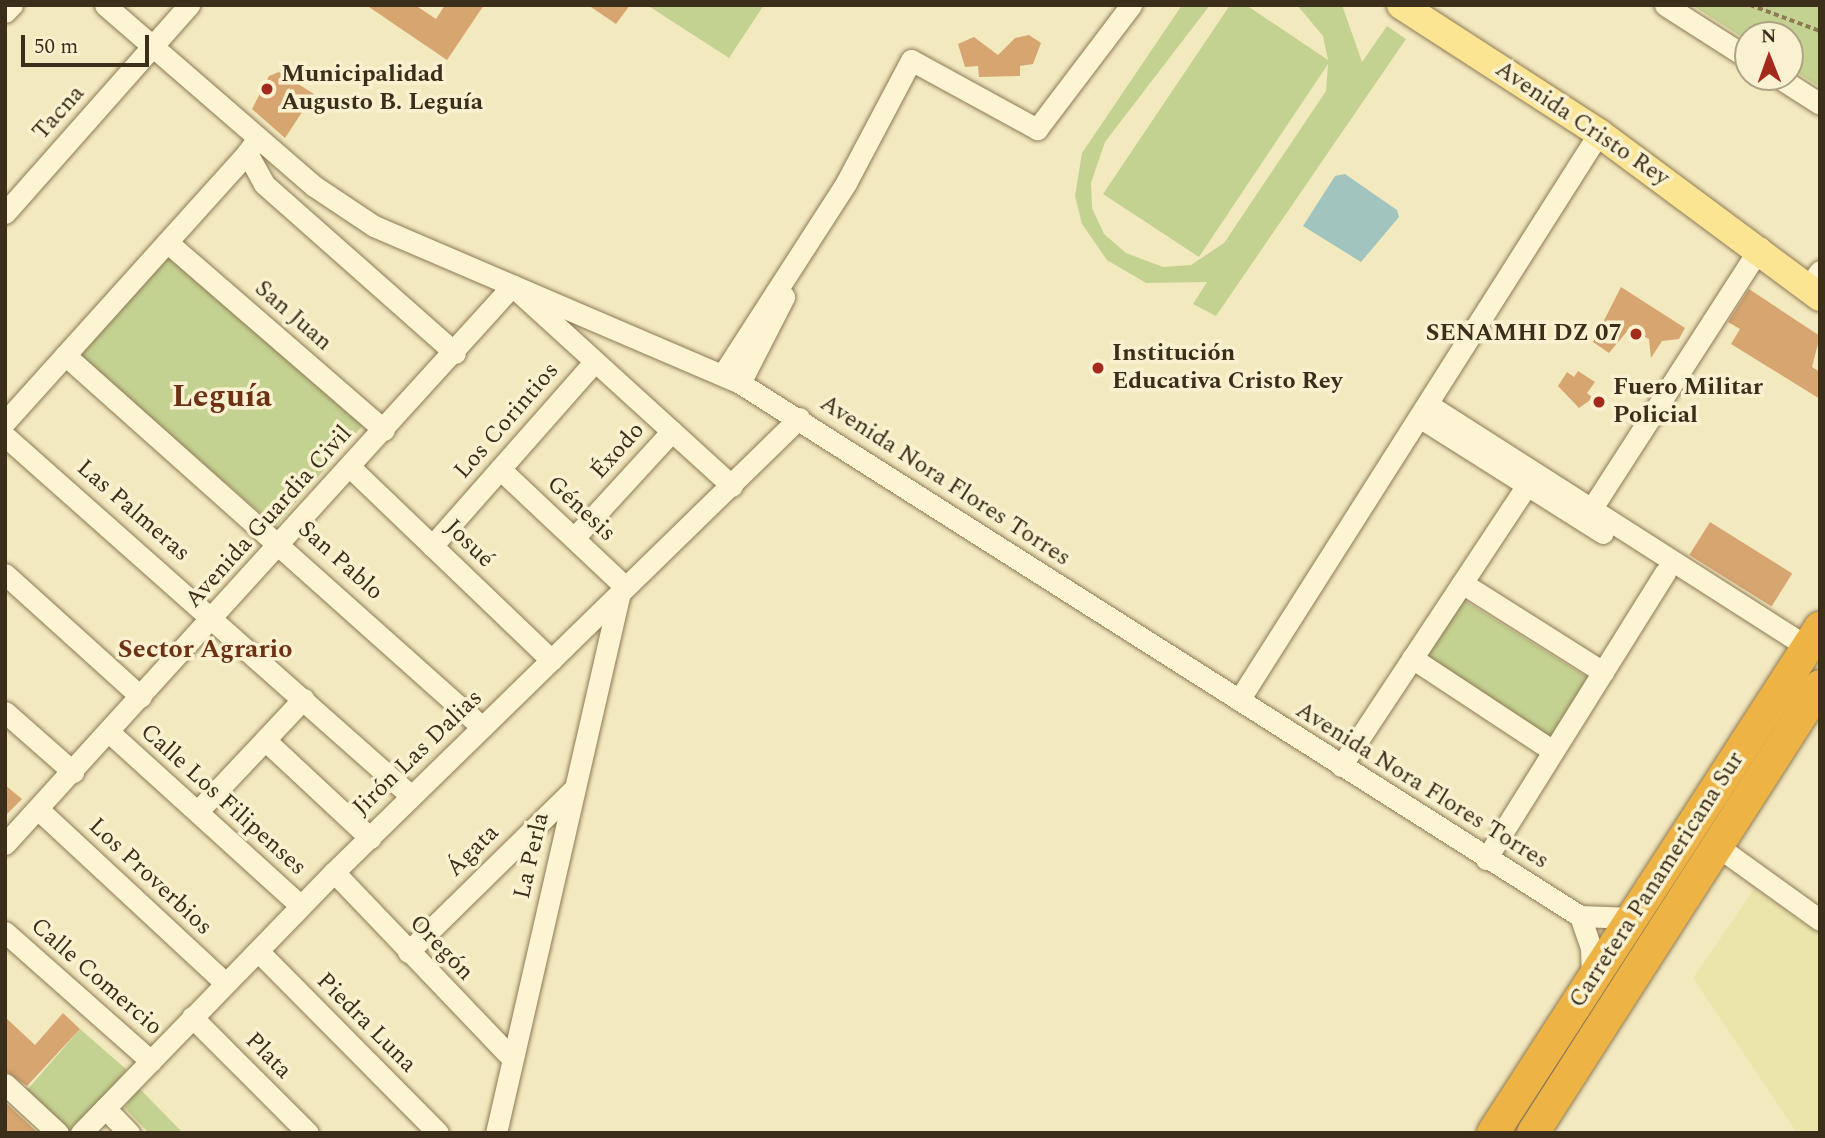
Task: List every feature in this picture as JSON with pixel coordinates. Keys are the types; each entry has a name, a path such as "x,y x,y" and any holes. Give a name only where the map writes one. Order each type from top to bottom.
{"highway":[{"name":"Carretera Panamericana Sur","path":"1493,1133 1810,643"},
{"name":"Carretera Panamericana Sur","path":"1532,1133 1820,685"},
{"path":"1555,1038 1582,1056"}],"main road":[{"name":"Avenida Cristo Rey","path":"1401,5 1599,133 1760,247 1819,280"}],"street":[{"path":"5,12 12,5"},
{"name":"Avenida Nora Flores Torres","path":"105,5 253,145 374,226 732,379 799,418 1486,859 1580,916 1633,918"},
{"name":"Tacna","path":"5,213 189,5"},
{"path":"732,379 911,60 1037,129 1131,5"},
{"path":"1665,5 1734,49"},
{"path":"1800,91 1820,104"},
{"path":"1239,700 1425,412 1599,133"},
{"path":"5,422 253,145"},
{"name":"Avenida Nora Flores Torres","path":"253,145 278,198 455,353"},
{"name":"San Juan","path":"167,242 384,430"},
{"path":"1592,508 1760,247"},
{"path":"513,285 732,486"},
{"name":"Avenida Guardia Civil","path":"5,844 455,353 513,285"},
{"name":"San Pablo","path":"65,355 281,543 482,727"},
{"name":"Los Corintios","path":"432,546 594,362"},
{"path":"1425,412 1527,485 1665,572 1810,643"},
{"path":"1425,412 1592,508 1810,643"},
{"name":"Jirón Las Dalias","path":"80,1133 334,872 799,418"},
{"name":"Éxodo","path":"574,538 672,431"},
{"name":"Las Palmeras","path":"5,436 214,617 411,796"},
{"name":"Josué","path":"350,467 551,660"},
{"name":"Génesis","path":"500,469 574,538 622,589"},
{"path":"1341,766 1527,485"},
{"path":"1486,859 1665,572"},
{"path":"5,574 141,697"},
{"path":"1462,583 1603,672"},
{"name":"La Perla","path":"496,1133 622,589"},
{"path":"1412,658 1553,751"},
{"path":"198,811 303,699"},
{"path":"5,712 73,772"},
{"name":"Calle Los Filipenses","path":"109,732 300,906"},
{"path":"265,740 370,838"},
{"name":"Ágata","path":"408,952 575,789"},
{"name":"Los Proverbios","path":"39,810 225,983"},
{"path":"1717,846 1820,920"},
{"name":"Oregón","path":"334,872 512,1058"},
{"path":"1580,916 1591,948 1591,982"},
{"name":"Calle Comercio","path":"5,932 151,1061"},
{"name":"Piedra Luna","path":"258,951 438,1133"},
{"name":"Plata","path":"192,1017 308,1133"},
{"path":"5,1084 58,1133"},
{"path":"105,1108 129,1133"}],"path":[{"path":"1750,5 1820,31"}],"shaded area":[{"path":"1754,889 1820,935 1820,1133 1797,1133 1693,978"}],"green space":[{"path":"647,5 764,5 729,58"},
{"path":"1182,5 1210,5 1105,142 1091,183 1092,208 1104,234 1126,253 1163,267 1191,265 1224,243 1326,91 1328,64 1199,257 1103,194 1230,5 1246,5 1328,60 1323,36 1297,5 1342,5 1362,62 1387,26 1406,39 1216,316 1193,304 1207,282 1146,283 1107,260 1082,224 1075,196 1082,153"},
{"path":"1692,5 1820,5 1820,87 1804,77 1804,21 1734,21 1734,32"},
{"path":"169,252 365,423 275,526 79,355"},
{"path":"1462,599 1588,677 1550,737 1425,658"},
{"path":"80,1029 127,1070 72,1132 26,1092"},
{"path":"137,1086 183,1133 149,1133 125,1108"}],"water":[{"path":"1345,174 1397,210 1399,217 1361,262 1303,226 1335,176"}],"building":[{"path":"366,5 415,5 436,19 445,5 484,5 447,60"},
{"path":"588,5 630,5 616,24"},
{"path":"1029,35 1041,43 1033,64 1020,66 1020,76 979,77 978,66 965,67 958,44 974,37 998,55 1015,38"},
{"path":"279,72 314,94 285,138 252,109 269,76"},
{"path":"1621,287 1685,328 1679,339 1662,341 1651,358 1649,339 1629,329 1609,353 1593,342"},
{"path":"1749,289 1820,336 1812,367 1820,372 1820,399 1731,344 1740,329 1728,322"},
{"path":"1578,371 1595,382 1587,393 1593,398 1579,408 1558,386 1567,372 1574,377"},
{"path":"1710,522 1792,573 1772,606 1689,555"},
{"path":"5,785 22,799 5,816"},
{"path":"63,1013 80,1029 27,1086 5,1071 5,1017 35,1045"},
{"path":"5,1102 23,1119 38,1133 5,1133"}],"place":[{"name":"Municipalidad Augusto B. Leguía","path":"267,89"},
{"name":"SENAMHI DZ 07","path":"1636,334"},
{"name":"Institución Educativa Cristo Rey","path":"1098,368"},
{"name":"Fuero Militar Policial","path":"1599,402"}],"district":[{"name":"Leguía","path":"222,397"},
{"name":"Sector Agrario","path":"205,650"}]}
